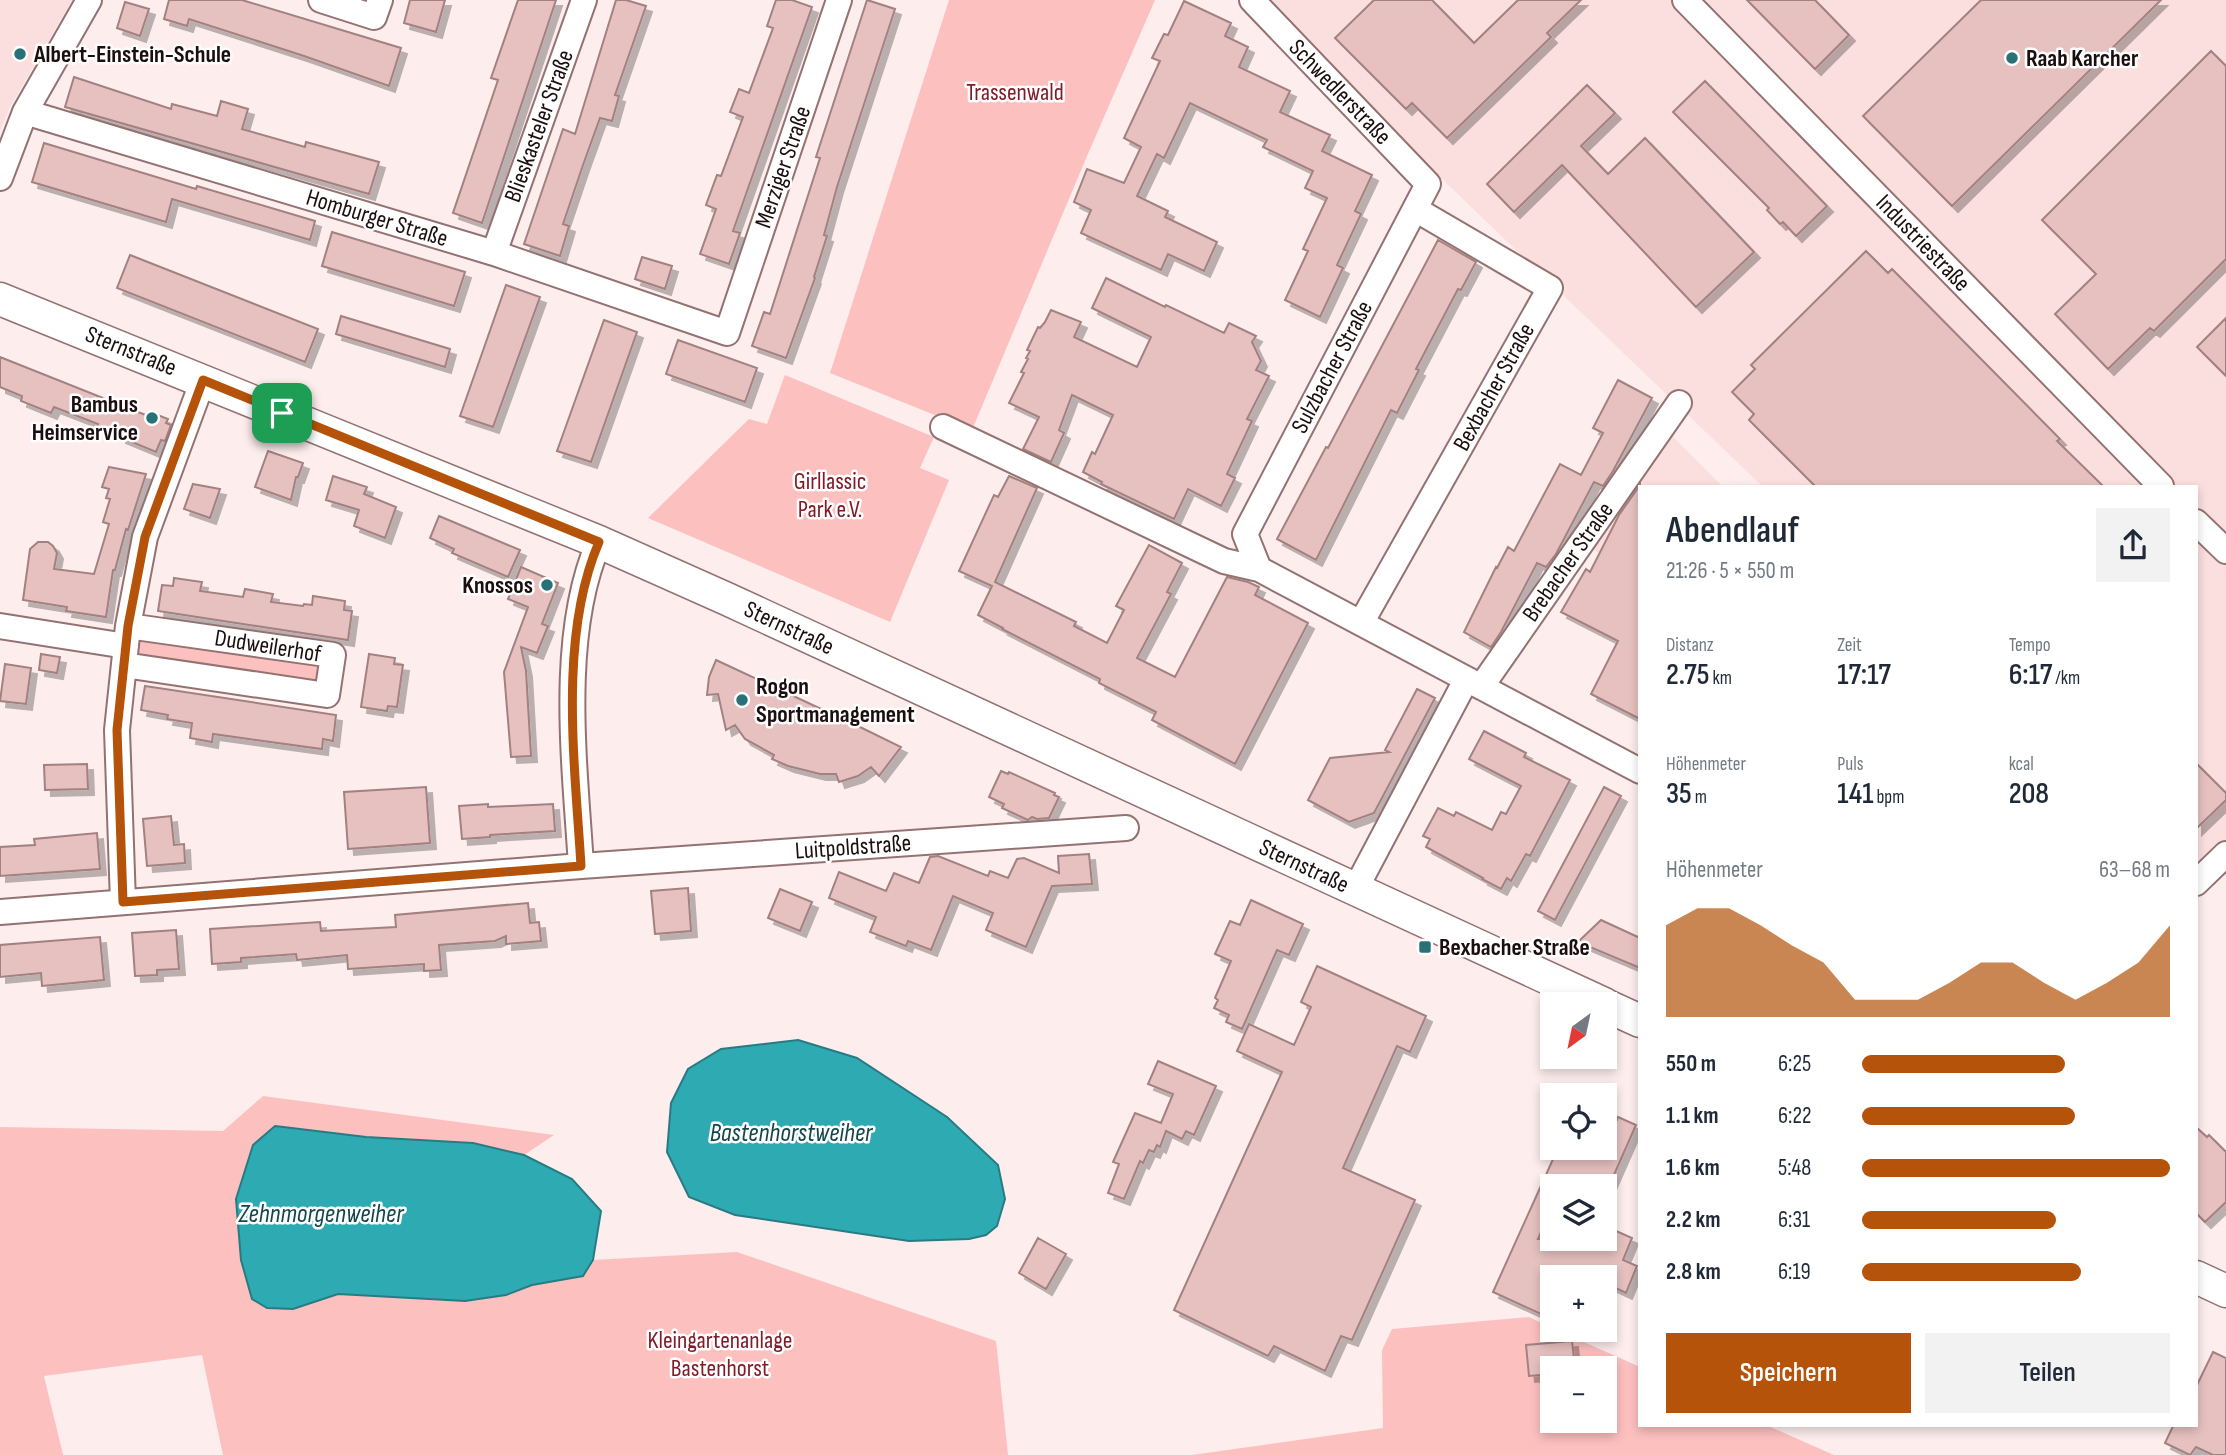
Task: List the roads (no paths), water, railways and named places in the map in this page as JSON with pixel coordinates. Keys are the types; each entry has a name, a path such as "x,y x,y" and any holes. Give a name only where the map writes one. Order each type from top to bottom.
{"main road":[{"name":"Sternstraße","path":"0,299 599,542 1576,992"},
{"name":"Sternstraße","path":"1617,1011 1638,1020"}],"street":[{"path":"0,178 25,112 89,0"},
{"path":"321,0 374,17 380,0"},
{"name":"Blieskasteler Straße","path":"494,253 584,0"},
{"name":"Merziger Straße","path":"727,333 839,0"},
{"name":"Schwedlerstraße","path":"1252,0 1428,184"},
{"name":"Industriestraße","path":"1685,0 2160,485"},
{"name":"Homburger Straße","path":"25,112 494,253 727,333"},
{"name":"Sulzbacher Straße","path":"1255,560 1245,534 1428,184"},
{"name":"Bexbacher Straße","path":"1362,623 1550,288 1415,209"},
{"path":"123,902 117,730 126,646 145,537 203,380"},
{"name":"Brebacher Straße","path":"1355,890 1473,684 1679,403"},
{"path":"943,427 1224,561 1255,560 1473,684 1638,770"},
{"path":"2198,524 2226,551"},
{"path":"581,866 574,743 574,674 583,593 588,568 599,542"},
{"path":"0,626 126,646"},
{"name":"Dudweilerhof","path":"126,646 333,655 327,695 126,646"},
{"name":"Luitpoldstraße","path":"0,912 581,866 1126,828"},
{"path":"2198,881 2226,854"}],"water":[{"name":"Bastenhorstweiher","path":"798,1040 857,1058 947,1117 998,1165 1005,1199 997,1226 986,1235 969,1239 909,1241 735,1215 689,1197 667,1152 671,1103 688,1069 721,1049"},
{"name":"Zehnmorgenweiher","path":"275,1126 366,1137 473,1143 524,1155 572,1179 601,1211 593,1260 583,1276 532,1285 506,1295 465,1301 338,1294 293,1309 267,1308 252,1299 241,1260 236,1199 253,1145"}],"place":[{"name":"Albert-Einstein-Schule","path":"20,54"},
{"name":"Raab Karcher","path":"2012,58"},
{"name":"Bambus Heimservice","path":"152,418"},
{"name":"Knossos","path":"547,585"},
{"name":"Rogon Sportmanagement","path":"742,700"},
{"name":"Bexbacher Straße","path":"1425,947"}],"park label":[{"name":"Trassenwald","path":"1015,92"},
{"name":"Girllassic Park e.V.","path":"830,495"},
{"name":"Kleingartenanlage Bastenhorst","path":"720,1354"}]}
